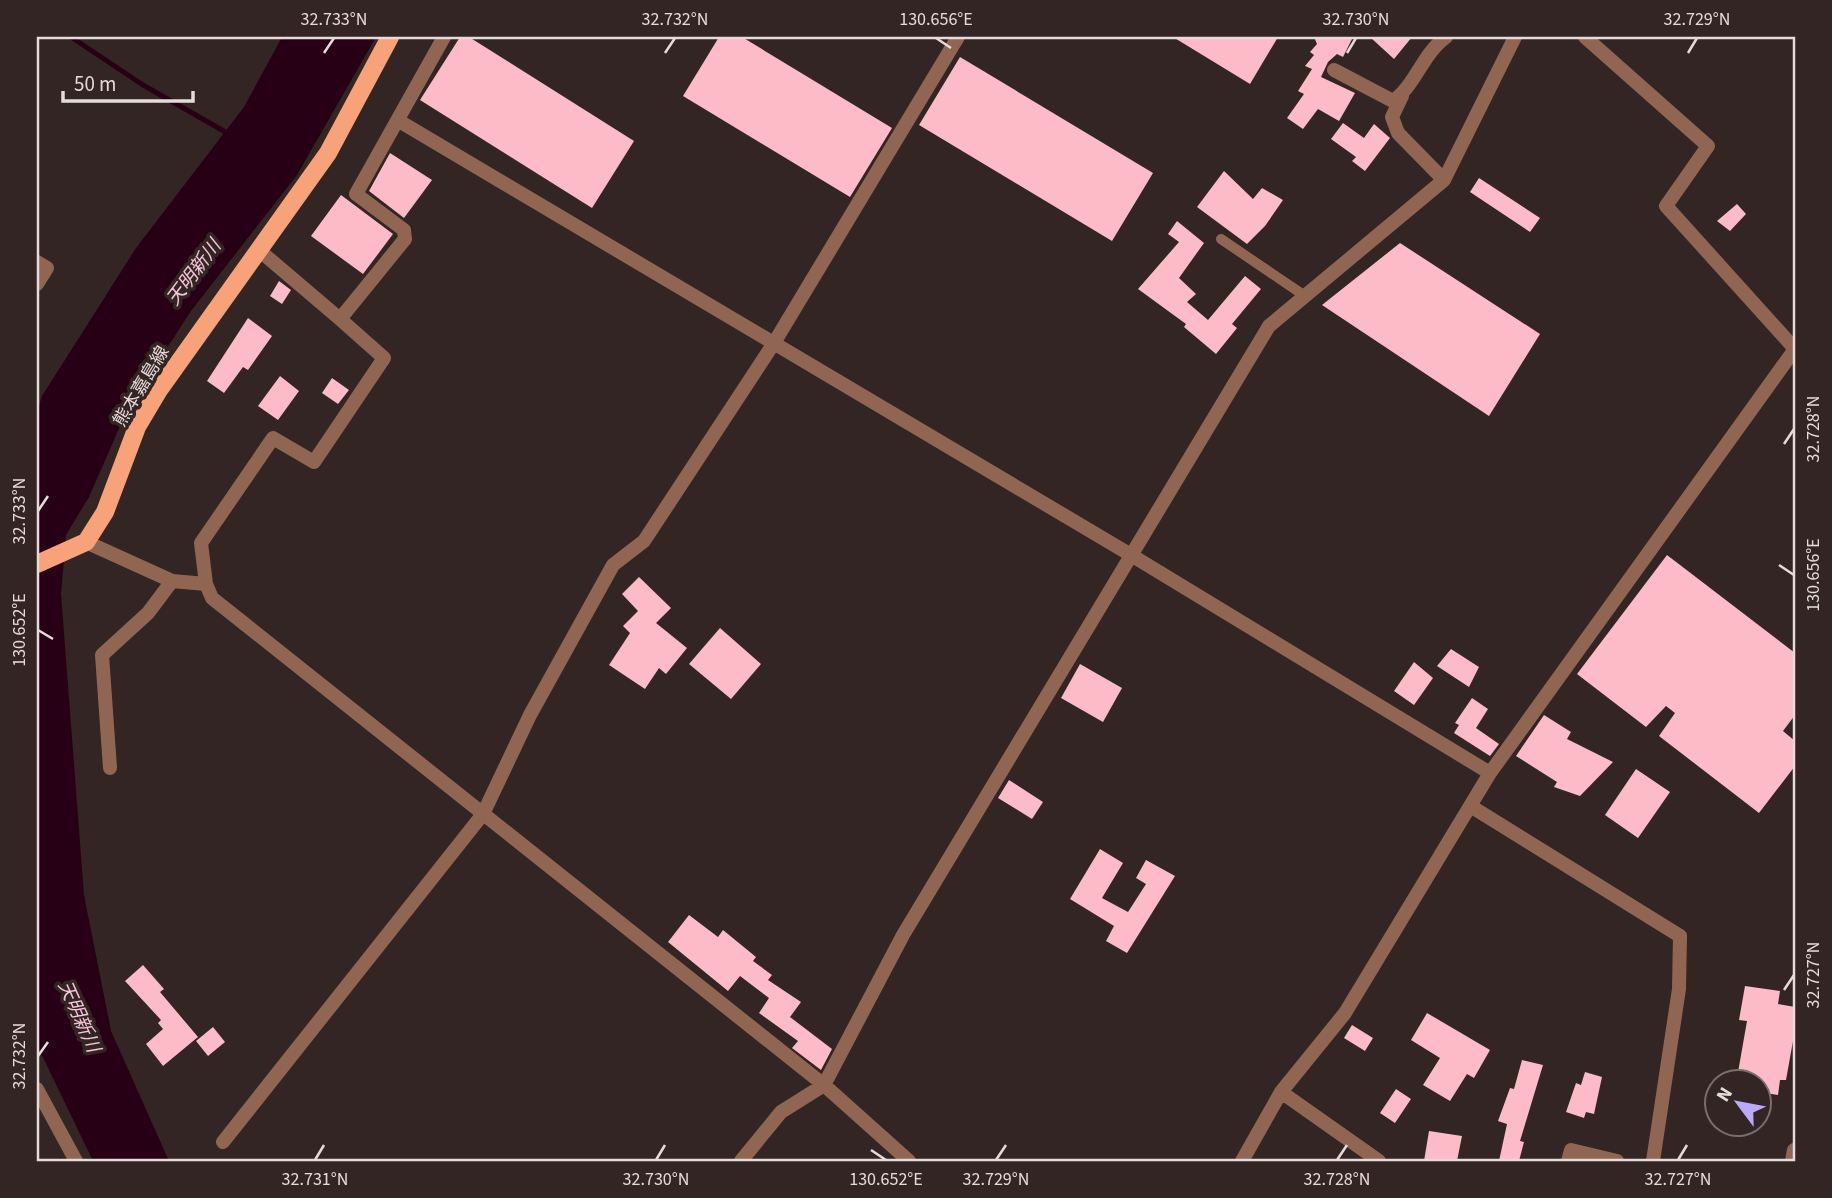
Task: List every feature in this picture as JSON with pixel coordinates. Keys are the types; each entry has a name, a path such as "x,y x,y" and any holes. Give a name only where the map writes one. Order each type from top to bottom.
{"main road":[{"name":"熊本嘉島線","path":"86,542 105,512 137,427 159,390 328,153 390,37"},
{"path":"37,564 86,542"}],"street":[{"path":"340,319 405,239 404,230 356,194 444,37"},
{"path":"223,1142 483,814 530,715 613,565 644,541 774,343 958,37"},
{"path":"1444,180 1398,134 1392,117 1410,79 1446,37"},
{"path":"741,1161 781,1112 824,1086 903,935 1269,326 1444,180 1516,37"},
{"path":"1242,1161 1281,1092 1345,1013 1490,774 1795,349 1666,206 1708,146 1585,37"},
{"path":"1334,70 1393,101 1402,94"},
{"path":"399,121 1131,555 1490,774"},
{"path":"260,251 384,358 314,462 273,438 201,543 206,584 212,598 824,1086 909,1161"},
{"path":"37,262 47,268 37,284"},
{"path":"86,542 172,581 206,584"},
{"path":"110,768 102,655 148,613 172,581"},
{"path":"1472,807 1680,936 1679,989 1653,1161"},
{"path":"37,1089 76,1161"},
{"path":"1281,1092 1379,1161"},
{"path":"1569,1161 1571,1150 1617,1161"}],"lane":[{"path":"1221,239 1305,296"}],"water":[{"name":"天明新川","path":"282,37 376,37 297,175 191,311 128,408 89,497 66,535 61,594 84,895 111,1031 169,1161 93,1161 37,1045 37,411 42,396 136,248 244,107"}],"building":[{"path":"460,37 469,37 634,141 592,208 420,100"},
{"path":"719,37 742,37 892,128 850,197 683,96"},
{"path":"1173,37 1278,37 1250,84"},
{"path":"1314,37 1353,37 1343,57 1337,54 1328,62 1321,77 1355,93 1339,121 1318,109 1303,129 1287,118 1304,94 1298,91 1312,69 1305,66 1314,55 1310,52 1317,44"},
{"path":"1370,37 1412,37 1394,59"},
{"path":"960,57 1153,173 1112,241 919,125"},
{"path":"1343,123 1364,138 1374,124 1390,138 1365,171 1352,161 1356,157 1331,139"},
{"path":"390,153 432,180 404,218 369,191"},
{"path":"1224,171 1253,199 1262,188 1283,200 1265,226 1247,244 1197,207"},
{"path":"1479,178 1540,218 1530,232 1470,192"},
{"path":"341,195 393,234 363,274 311,236"},
{"path":"1737,204 1746,214 1730,231 1717,221"},
{"path":"1177,221 1204,243 1179,278 1196,294 1187,302 1208,320 1245,276 1261,289 1232,324 1237,328 1216,354 1184,327 1186,324 1138,289 1179,242 1168,234"},
{"path":"1400,243 1540,334 1489,416 1322,305"},
{"path":"279,281 291,290 282,304 270,296"},
{"path":"248,318 272,336 248,370 243,367 224,393 207,381"},
{"path":"280,376 299,391 278,420 258,406"},
{"path":"332,378 349,390 338,404 322,393"},
{"path":"1667,555 1795,653 1795,715 1783,731 1795,741 1795,766 1759,813 1659,736 1675,713 1666,706 1646,727 1577,674"},
{"path":"639,577 671,608 656,623 687,648 666,674 659,668 645,689 609,665 630,633 623,626 638,611 622,594"},
{"path":"720,628 761,664 731,699 689,664"},
{"path":"1451,649 1479,667 1469,687 1437,666"},
{"path":"1414,662 1433,678 1414,705 1394,691"},
{"path":"1080,664 1122,688 1103,722 1061,698"},
{"path":"1472,698 1488,709 1476,728 1499,744 1490,756 1454,733 1459,725 1455,723"},
{"path":"1544,715 1571,732 1567,739 1613,762 1580,796 1554,787 1557,782 1516,756"},
{"path":"1636,769 1670,792 1638,838 1605,815"},
{"path":"1009,780 1043,802 1032,819 998,798"},
{"path":"1100,849 1123,863 1102,898 1128,912 1146,884 1136,878 1146,860 1175,876 1127,953 1106,941 1114,926 1070,899"},
{"path":"689,915 718,937 723,930 756,957 753,961 772,975 768,980 801,1002 790,1017 832,1049 821,1070 792,1048 798,1041 759,1013 769,998 740,976 728,991 668,942"},
{"path":"143,965 164,989 160,992 198,1037 163,1066 146,1044 163,1029 158,1023 161,1020 125,981"},
{"path":"1745,986 1780,991 1778,1004 1795,1007 1795,1030 1786,1080 1780,1080 1778,1095 1772,1094 1772,1068 1739,1068 1747,1021 1739,1020"},
{"path":"1427,1013 1490,1050 1474,1078 1467,1074 1450,1101 1423,1085 1440,1058 1411,1040"},
{"path":"1352,1025 1373,1038 1365,1051 1344,1038"},
{"path":"213,1027 225,1042 208,1056 196,1041"},
{"path":"1522,1060 1543,1065 1520,1141 1524,1142 1519,1161 1499,1161 1507,1124 1498,1121 1510,1088 1514,1089"},
{"path":"1585,1072 1602,1077 1594,1114 1586,1112 1584,1118 1566,1112 1576,1083 1581,1085"},
{"path":"1396,1089 1411,1099 1395,1123 1380,1113"},
{"path":"1429,1131 1462,1136 1457,1161 1424,1161"}],"waterway":[{"path":"71,37 143,85 229,134"}]}
